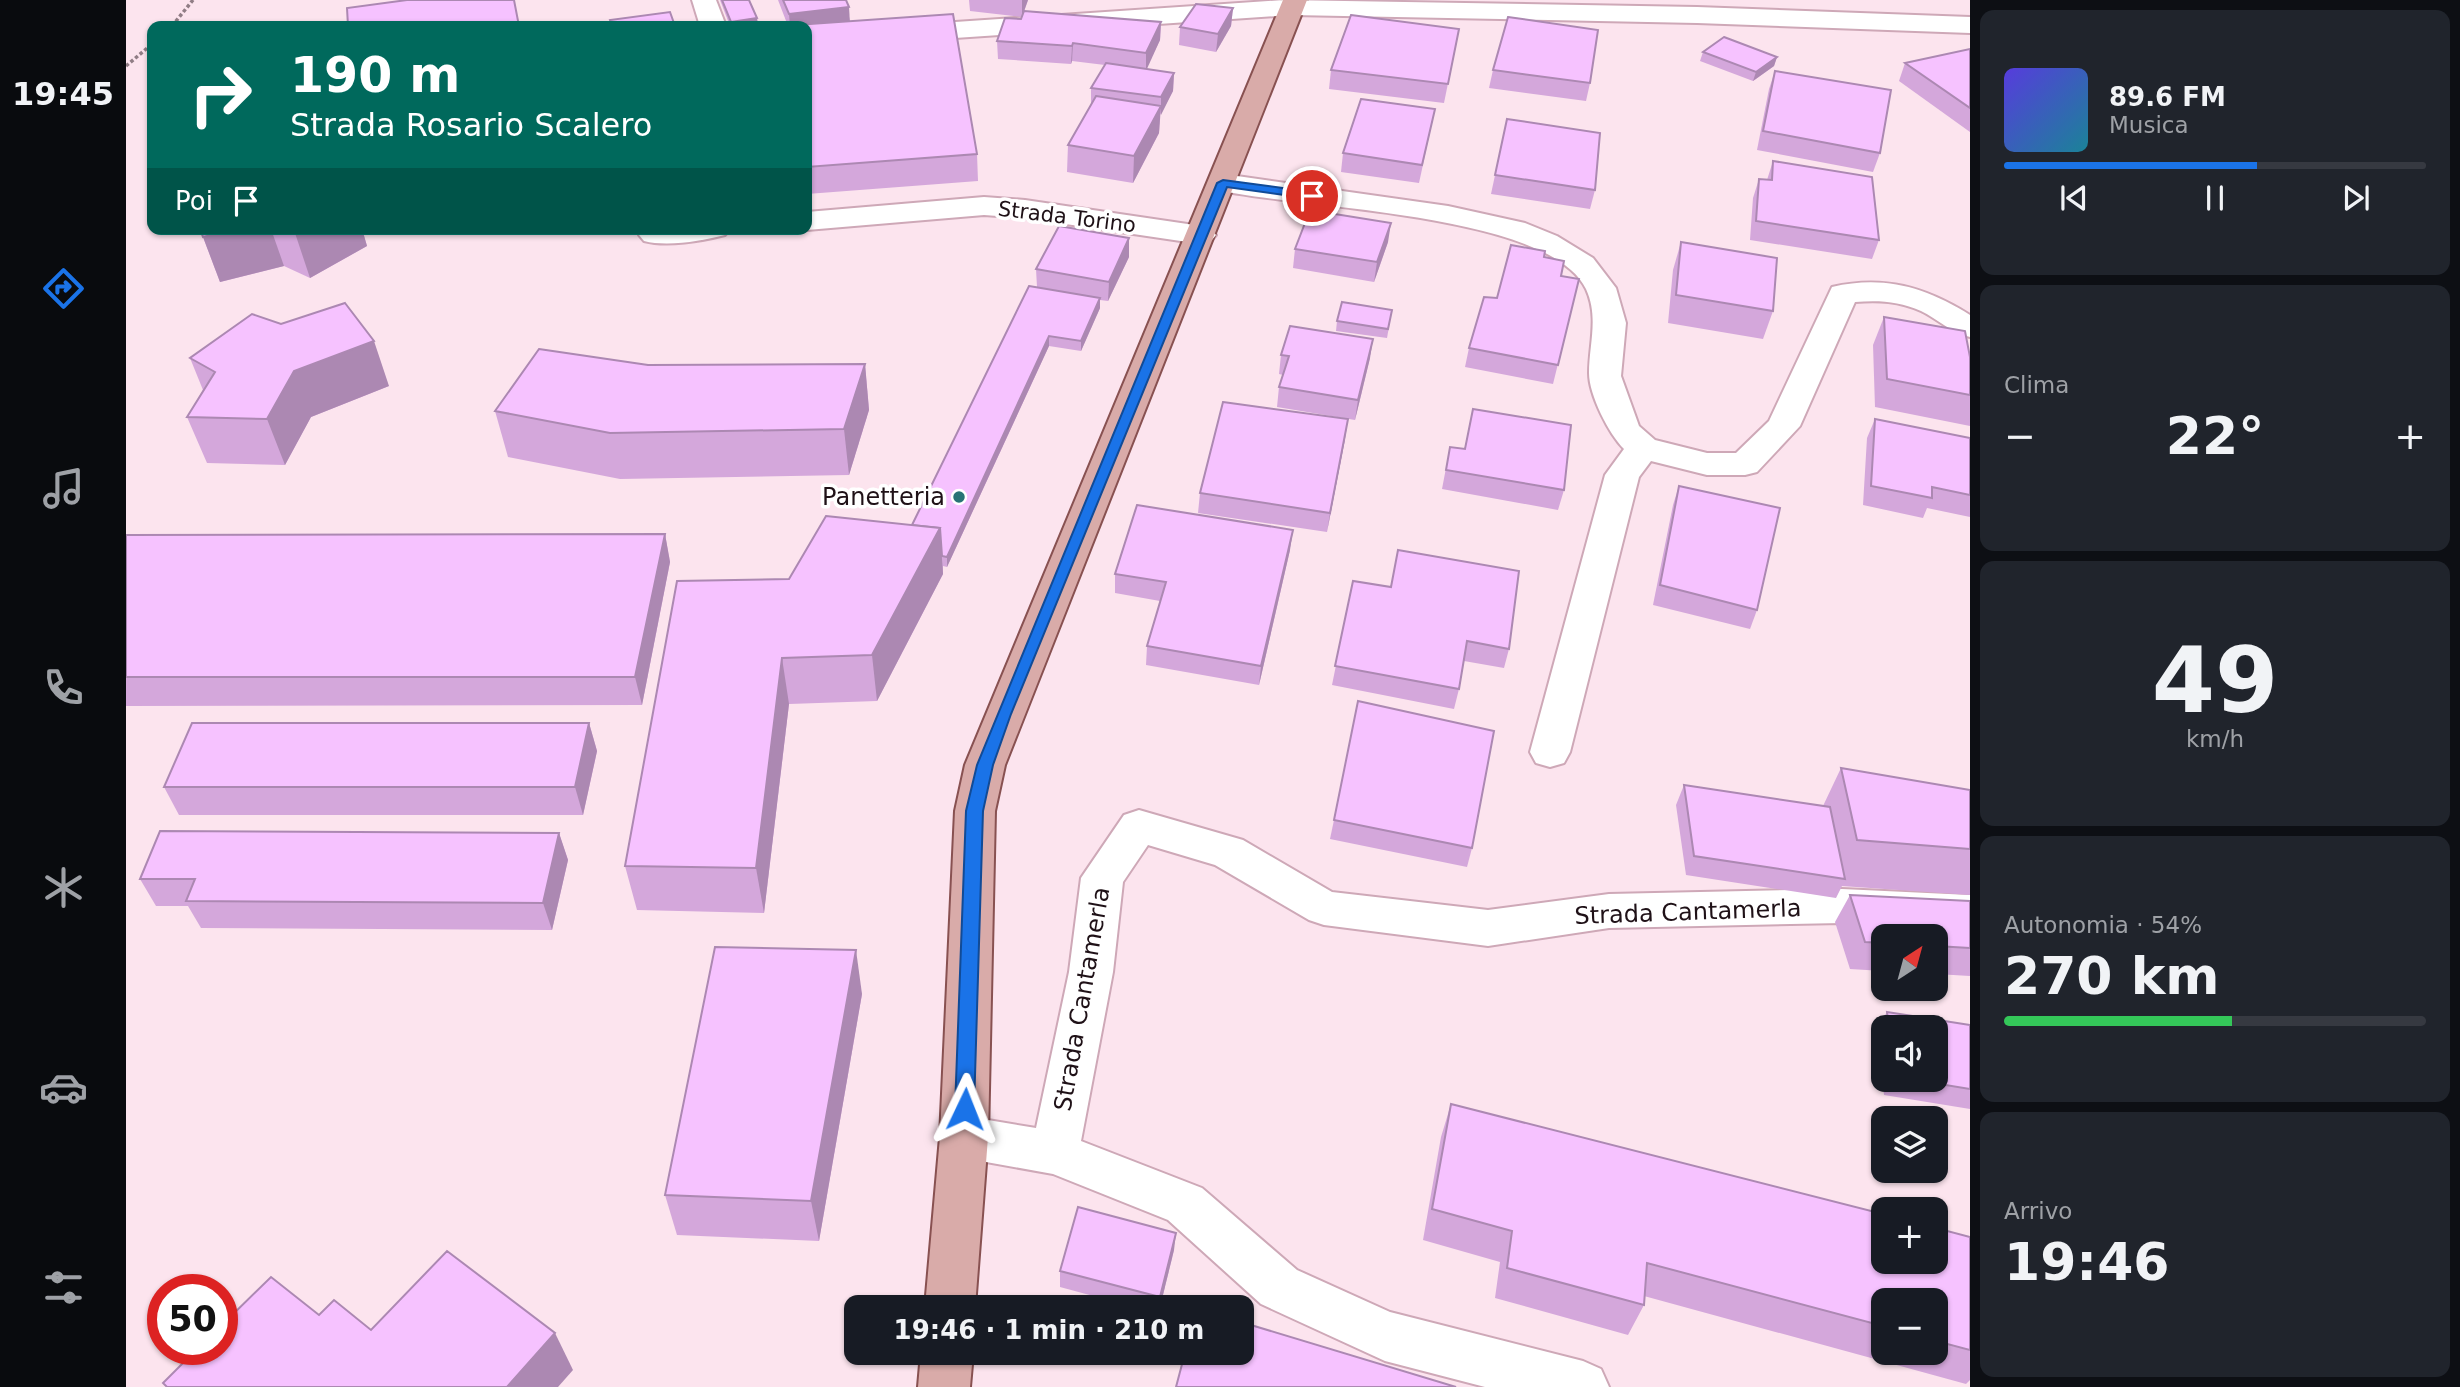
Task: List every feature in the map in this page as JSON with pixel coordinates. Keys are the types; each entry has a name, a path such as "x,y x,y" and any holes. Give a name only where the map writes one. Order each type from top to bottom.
{"main road":[{"path":"951,1295 964,1137 975,811 985,765 1294,3"},
{"path":"944,1387 946,1365"}],"street":[{"path":"704,0 711,21"},
{"path":"812,40 1294,3 1970,25"},
{"path":"1223,183 1448,215 1515,229 1547,242 1582,264 1601,288 1610,323 1605,376 1624,430 1643,448 1707,464 1745,464 1783,426 1843,294 1885,290 1931,304 1970,328"},
{"name":"Strada Torino","path":"812,221 984,206 1025,209 1201,235"},
{"path":"1550,752 1622,475 1643,448"},
{"name":"Strada Cantamerla","path":"1055,1153 1091,972 1102,878 1139,826 1228,852 1324,908 1488,928 1609,911 1842,906 1970,912"},
{"path":"964,1137 1055,1153 1185,1204 1279,1287 1385,1336 1583,1387"}],"path":[{"path":"176,21 193,0"},
{"path":"126,66 147,48"}],"building":[{"path":"407,0 514,0 518,21 348,21 347,8"},
{"path":"722,0 749,0 757,18 731,21"},
{"path":"783,0 846,0 849,7 789,14"},
{"path":"1196,4 1233,8 1218,34 1180,27"},
{"path":"1024,11 1161,22 1146,53 1073,43 1072,46 997,41 1005,18 1021,19"},
{"path":"670,12 673,21 610,21"},
{"path":"953,14 977,154 812,167 812,24"},
{"path":"1351,15 1459,29 1448,84 1331,70"},
{"path":"1508,17 1598,30 1590,83 1493,70"},
{"path":"1724,37 1777,57 1756,72 1703,52"},
{"path":"1970,49 1970,108 1905,63"},
{"path":"1106,63 1174,73 1161,97 1091,88"},
{"path":"1775,71 1891,90 1880,153 1763,131"},
{"path":"1096,96 1161,106 1134,156 1068,145"},
{"path":"1361,99 1435,109 1422,165 1343,153"},
{"path":"1507,119 1600,133 1595,190 1495,175"},
{"path":"1773,161 1872,177 1879,240 1756,221 1759,179 1772,180"},
{"path":"1310,210 1391,223 1377,262 1295,249"},
{"path":"1059,226 1129,238 1109,282 1036,269"},
{"path":"1681,242 1777,258 1773,311 1676,295"},
{"path":"1511,245 1545,251 1544,257 1564,261 1561,276 1579,279 1558,365 1469,348 1484,297 1497,298"},
{"path":"1029,286 1100,298 1081,341 1049,336 947,557 942,556 940,528 912,525"},
{"path":"1342,302 1392,310 1388,329 1337,321"},
{"path":"345,303 374,341 294,371 267,419 187,417 215,372 190,358 252,314 281,324"},
{"path":"1884,317 1965,331 1970,357 1970,395 1887,379"},
{"path":"1290,326 1373,339 1358,400 1279,387 1289,356 1281,355"},
{"path":"539,349 648,365 865,364 844,429 610,433 495,411"},
{"path":"1223,402 1348,419 1330,513 1200,493"},
{"path":"1473,409 1571,425 1564,490 1446,470 1450,447 1465,449"},
{"path":"1875,419 1970,438 1970,495 1932,487 1932,498 1871,486"},
{"path":"1679,486 1780,508 1757,610 1660,585"},
{"path":"1137,505 1293,530 1261,666 1147,646 1166,582 1115,574"},
{"path":"826,516 940,528 872,655 782,658 756,868 625,866 677,581 789,579"},
{"path":"665,534 635,677 126,677 126,535"},
{"path":"1398,550 1519,571 1509,649 1467,641 1459,689 1335,666 1353,581 1391,587"},
{"path":"1358,701 1494,731 1472,848 1334,820"},
{"path":"192,723 589,723 575,787 164,787"},
{"path":"1841,768 1970,790 1970,849 1857,840"},
{"path":"1684,785 1830,807 1845,879 1694,856"},
{"path":"160,831 559,833 543,903 186,901 195,879 140,879"},
{"path":"1850,895 1970,901 1970,948 1948,947 1948,924 1871,924 1871,942 1865,942"},
{"path":"715,947 856,950 811,1201 665,1195"},
{"path":"1948,1022 1970,1025 1970,1089 1948,1085"},
{"path":"1451,1104 1871,1211 1871,1274 1948,1274 1948,1231 1970,1237 1970,1350 1948,1344 1948,1288 1871,1288 1871,1323 1647,1263 1644,1305 1507,1268 1512,1231 1432,1209"},
{"path":"1078,1207 1176,1233 1160,1295 1060,1271"},
{"path":"447,1251 555,1333 507,1387 167,1387 163,1383 181,1365 238,1365 238,1309 271,1277 319,1315 334,1300 371,1330"},
{"path":"1254,1326 1456,1387 1176,1387 1182,1365 1254,1365"}],"place":[{"name":"Panetteria","path":"959,497"}],"route":[{"path":"965,1109 975,811 985,765 1003,714 1223,183 1312,196"}]}
